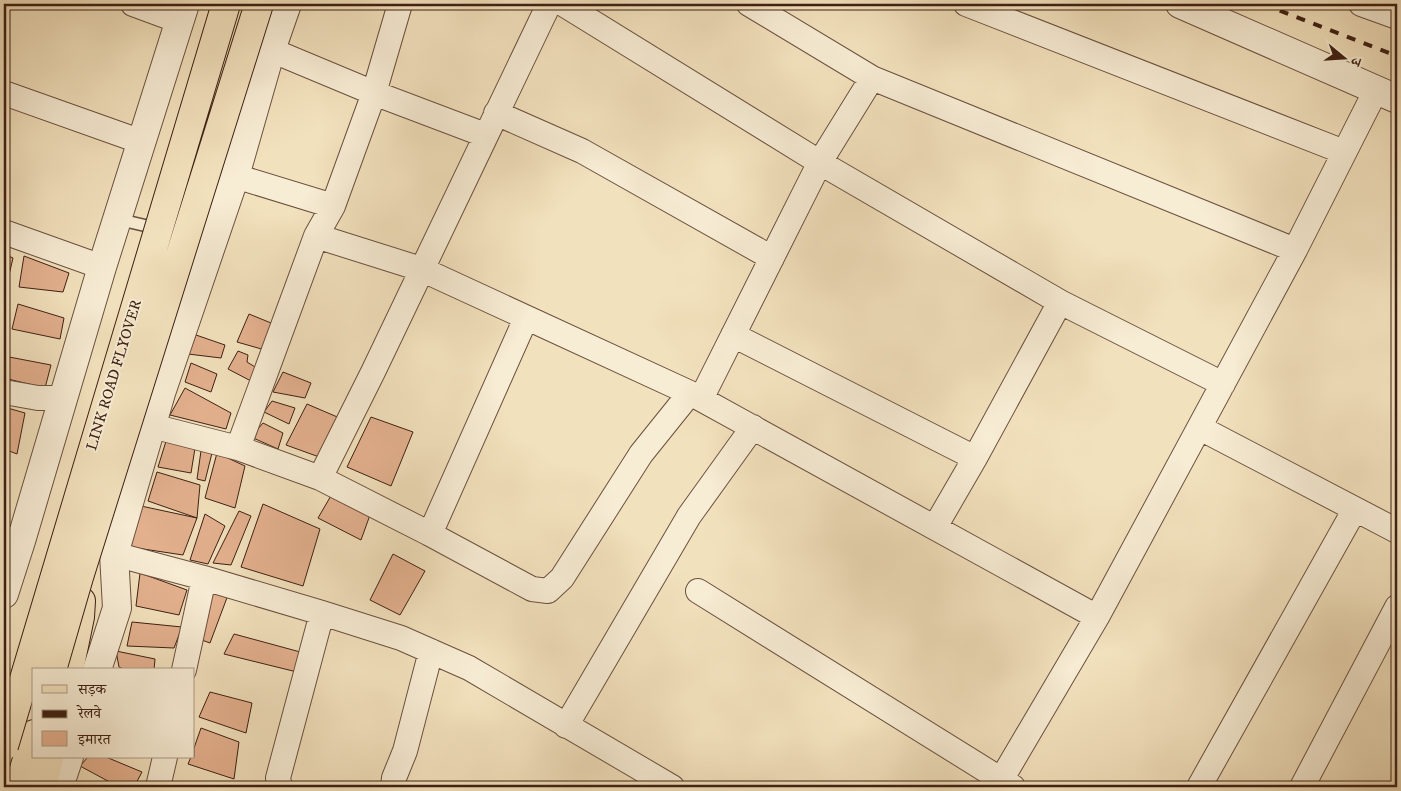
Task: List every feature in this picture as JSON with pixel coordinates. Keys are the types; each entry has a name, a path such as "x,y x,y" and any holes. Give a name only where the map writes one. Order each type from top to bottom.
{"main road":[{"name":"LINK ROAD FLYOVER","path":"4,746 226,4"},
{"name":"LINK ROAD FLYOVER","path":"53,668 79,577 260,4"},
{"path":"68,668 80,617 79,577"},
{"path":"38,758 42,780"}],"street":[{"path":"4,594 12,540 63,398 182,12 133,4"},
{"path":"98,668 117,608 114,554 152,426 203,239 235,176 271,50 287,4"},
{"path":"238,448 316,236 333,206 374,93 400,4"},
{"path":"320,478 549,4"},
{"path":"563,4 820,162 1060,302 1223,384"},
{"path":"750,4 872,78 1295,250"},
{"path":"966,4 1344,152"},
{"path":"698,591 1007,784 1295,250 1344,152 1387,94 1180,4"},
{"path":"271,50 374,93 486,135"},
{"path":"152,426 238,448 320,478 532,589 548,591 562,578 641,454 695,396 734,335 820,162 872,78"},
{"path":"4,93 142,142"},
{"path":"496,113 582,151 772,258"},
{"path":"235,176 333,206"},
{"path":"4,232 102,267"},
{"path":"316,236 421,269 695,396 1097,617"},
{"path":"935,527 976,458 1060,302"},
{"path":"430,534 526,318"},
{"path":"734,335 976,458"},
{"path":"4,392 38,398 63,398"},
{"path":"566,726 689,516 752,427"},
{"path":"1200,428 1397,531"},
{"path":"1199,787 1355,509"},
{"path":"114,554 204,578 401,638 469,668 672,787"},
{"path":"184,668 204,578"},
{"path":"1302,787 1397,607"},
{"path":"280,787 278,778 322,613"},
{"path":"393,787 394,778 405,751 431,652"},
{"path":"42,780 68,758"},
{"path":"158,787 165,758"}],"lane":[{"path":"117,219 203,239"}],"building":[{"path":"4,254 13,258 4,296"},
{"path":"24,256 69,273 63,292 19,287"},
{"path":"18,304 64,318 60,339 12,329"},
{"path":"249,314 276,325 265,350 237,342"},
{"path":"196,335 225,345 221,358 188,354"},
{"path":"238,351 248,355 247,362 260,370 251,381 228,369"},
{"path":"4,356 51,365 45,388 4,378"},
{"path":"191,363 217,374 211,392 185,382"},
{"path":"283,372 311,383 305,398 273,392"},
{"path":"185,388 231,413 226,429 170,415"},
{"path":"272,401 295,408 289,424 264,412"},
{"path":"307,404 342,419 322,458 286,445"},
{"path":"4,407 25,413 17,454 4,449"},
{"path":"371,417 413,432 391,486 347,467"},
{"path":"263,423 283,433 278,449 251,437"},
{"path":"167,438 196,442 191,473 158,467"},
{"path":"202,444 213,449 205,481 197,479"},
{"path":"217,453 245,466 235,508 205,498"},
{"path":"157,472 200,485 197,518 148,501"},
{"path":"332,494 370,515 361,540 318,518"},
{"path":"263,504 320,529 303,586 241,567"},
{"path":"141,506 197,518 183,555 130,547"},
{"path":"239,511 251,516 231,565 213,563"},
{"path":"205,514 225,526 208,564 190,560"},
{"path":"393,554 425,571 400,615 370,600"},
{"path":"140,573 187,590 179,615 136,606"},
{"path":"209,591 228,595 210,643 199,639"},
{"path":"132,622 182,627 174,648 127,646"},
{"path":"234,634 304,653 301,673 224,654"},
{"path":"116,651 155,659 154,668 119,667"},
{"path":"210,692 252,703 246,733 199,717"},
{"path":"201,728 239,742 234,779 188,764 191,758 195,758 195,745"},
{"path":"87,758 108,758 142,772 134,787 119,787 80,766"}],"railway":[{"path":"1263,4 1397,56"}]}
